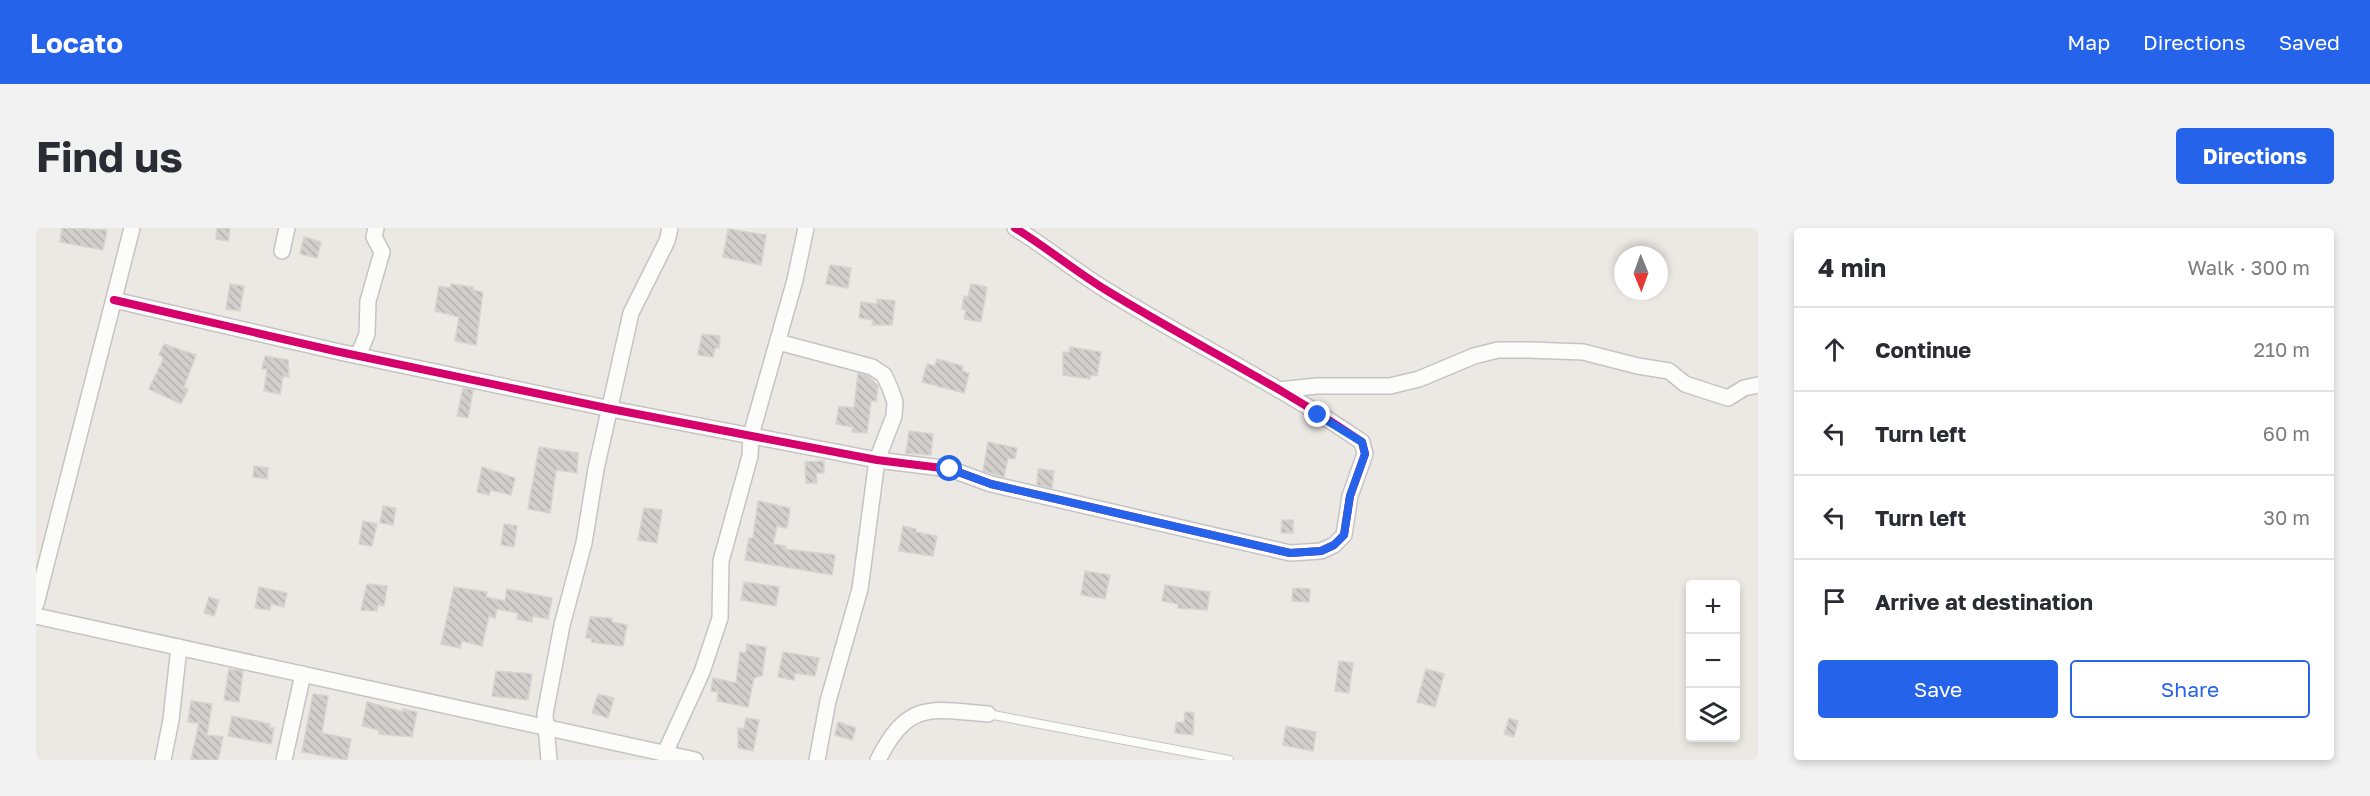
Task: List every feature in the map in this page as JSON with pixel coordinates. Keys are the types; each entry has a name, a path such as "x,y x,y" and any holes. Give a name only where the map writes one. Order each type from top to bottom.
{"street":[{"path":"36,604 132,228"},
{"path":"282,251 287,228"},
{"path":"358,356 367,334 368,301 382,252 374,237 376,228"},
{"path":"549,760 545,727 562,625 584,543 596,469 631,313 667,241 670,228"},
{"path":"665,753 702,672 720,618 721,561 750,456 751,435 778,342 806,228"},
{"path":"114,300 358,356 611,409 877,460 950,469 991,484 1290,553 1321,551 1334,545 1344,535 1350,496 1362,465 1364,448 1362,442 1279,390 1105,290 1015,228"},
{"path":"778,342 856,361 884,375 895,402 894,416 877,460 860,589 828,702 817,760"},
{"path":"1279,390 1317,386 1390,386 1439,372 1474,356 1498,350 1583,352 1638,366 1669,370 1685,384 1717,397 1728,398 1744,388 1758,385"},
{"path":"36,616 694,760"},
{"path":"163,760 171,720 179,647"},
{"path":"284,760 303,674"},
{"path":"878,760 898,727 919,713 935,710 988,714"}],"lane":[{"path":"988,714 1229,760"}],"building":[{"path":"62,228 107,230 103,250 60,242"},
{"path":"217,228 230,228 228,241 216,239"},
{"path":"728,229 766,235 761,265 723,257"},
{"path":"304,237 321,242 317,258 300,254"},
{"path":"830,265 851,268 848,288 826,284"},
{"path":"230,284 244,286 240,311 226,309"},
{"path":"451,284 473,287 473,290 483,292 476,345 455,341 459,317 435,311 439,286 450,288"},
{"path":"971,284 987,287 981,322 964,319 966,310 962,309 964,296 968,297"},
{"path":"877,299 895,301 892,325 872,325 873,320 859,318 861,302 877,304"},
{"path":"702,334 720,336 719,348 715,348 713,357 698,355"},
{"path":"164,344 196,355 184,387 188,389 181,404 149,389 162,362 163,357 159,355"},
{"path":"1070,347 1101,352 1097,376 1091,375 1090,379 1063,375 1063,352 1069,353"},
{"path":"265,356 288,360 289,377 283,376 280,394 264,391 267,369 262,369"},
{"path":"937,359 963,366 962,371 969,373 964,393 922,382 927,364 935,366"},
{"path":"858,373 868,376 878,386 876,401 871,401 867,433 852,432 853,427 836,424 839,406 854,408"},
{"path":"463,388 473,390 468,418 457,416"},
{"path":"909,431 933,434 931,455 906,453"},
{"path":"988,442 1017,448 1015,459 1008,458 1004,477 983,471"},
{"path":"539,447 578,453 577,473 556,470 550,513 528,509"},
{"path":"824,461 824,473 816,473 817,483 806,483 805,462"},
{"path":"254,466 268,468 267,479 253,477"},
{"path":"482,467 515,478 511,495 490,490 489,495 477,492"},
{"path":"1038,469 1054,471 1052,488 1037,485"},
{"path":"758,501 790,508 787,528 777,526 773,544 786,546 785,549 835,555 832,575 745,560 749,538 753,538"},
{"path":"383,506 396,508 393,525 380,523"},
{"path":"644,508 662,510 657,543 638,540"},
{"path":"1282,520 1293,520 1293,533 1281,533"},
{"path":"363,521 377,524 372,546 359,544"},
{"path":"504,524 517,526 514,547 501,545"},
{"path":"903,526 916,529 916,532 937,536 933,556 899,551"},
{"path":"1085,571 1110,575 1105,599 1081,595"},
{"path":"744,582 779,587 776,606 741,600"},
{"path":"367,584 387,586 384,606 378,605 377,611 361,610"},
{"path":"1165,585 1210,592 1207,610 1178,608 1178,604 1162,601"},
{"path":"259,587 287,593 284,607 271,604 270,610 255,608"},
{"path":"454,587 487,592 486,597 505,601 507,589 552,598 548,619 533,616 532,622 517,619 518,613 497,609 495,618 489,616 482,646 462,641 460,648 441,644"},
{"path":"1293,588 1310,589 1309,602 1292,601"},
{"path":"209,597 219,600 214,616 204,613"},
{"path":"590,617 612,618 612,622 627,625 623,646 591,642 592,638 586,638"},
{"path":"747,644 766,647 762,676 754,678 748,707 717,701 718,692 711,691 713,678 736,683 740,652 746,653"},
{"path":"783,652 819,658 815,676 795,673 794,680 778,677"},
{"path":"1339,661 1353,663 1349,693 1335,691"},
{"path":"229,669 243,671 239,702 224,700"},
{"path":"1426,669 1444,674 1435,707 1417,702"},
{"path":"496,671 532,674 528,700 492,696"},
{"path":"313,694 328,696 322,733 351,739 347,760 302,752"},
{"path":"598,694 614,698 608,718 592,713"},
{"path":"191,701 212,704 207,735 223,737 218,760 191,760 199,723 188,722"},
{"path":"367,702 403,712 403,709 417,712 412,737 379,734 379,730 362,726"},
{"path":"1185,712 1194,713 1193,735 1175,733 1176,722 1184,723"},
{"path":"232,716 270,724 269,728 274,728 271,744 228,736"},
{"path":"746,718 759,720 753,751 738,748 738,728 744,729"},
{"path":"1509,718 1518,721 1514,737 1504,734"},
{"path":"838,722 856,728 852,740 835,735"},
{"path":"1286,726 1316,732 1313,751 1283,745"}],"cycle path":[{"path":"114,300 335,351 611,409 877,460 950,469 991,484 1290,553 1321,551 1334,545 1344,535 1350,496 1365,454 1362,442 1300,402 1106,290 1015,228"}],"route":[{"path":"950,469 991,484 1290,553 1321,551 1334,545 1344,535 1347,507 1365,454 1362,442 1318,415"}]}
